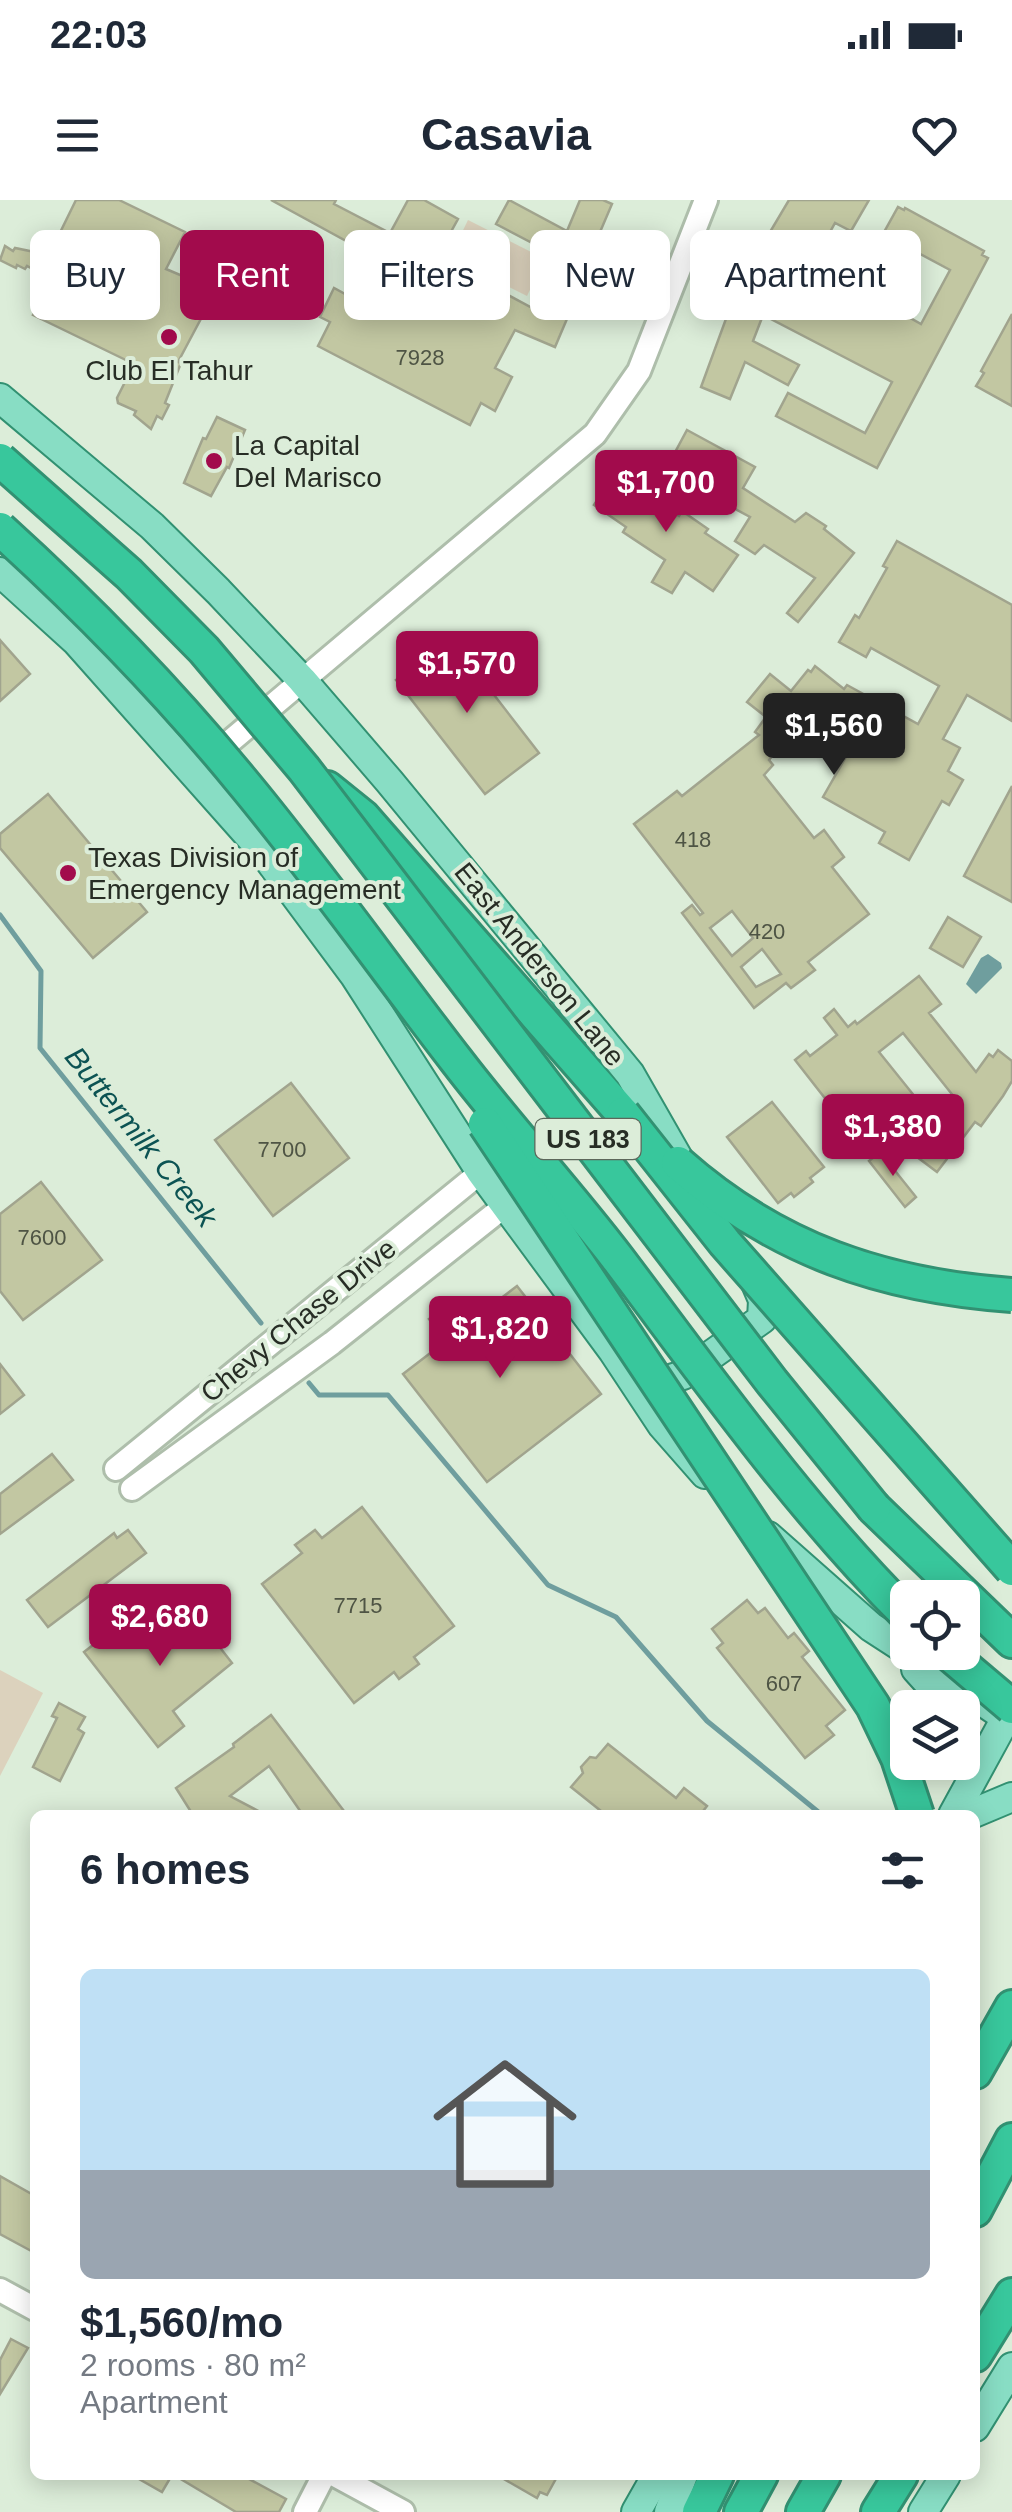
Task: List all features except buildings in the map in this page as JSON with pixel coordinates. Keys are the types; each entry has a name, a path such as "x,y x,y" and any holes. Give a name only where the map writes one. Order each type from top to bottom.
{"highway":[{"name":"US 183","path":"0,460 130,574 204,650 304,769 772,1382 874,1508 1012,1641"},
{"name":"US 183","path":"0,529 86,610 239,777 355,923 456,1061 589,1221 808,1509 847,1556 890,1598"},
{"path":"304,769 362,818 622,1114 725,1243 1012,1570"},
{"path":"456,1061 484,1123 872,1706 898,1758 915,1810"},
{"path":"622,1114 692,1176 761,1223 829,1258 891,1279 958,1291 1012,1295"},
{"path":"967,1670 1011,1713"},
{"path":"980,2063 1012,2007"},
{"path":"980,2201 1012,2140"},
{"path":"980,2347 1012,2295"},
{"path":"699,2512 715,2480"},
{"path":"741,2512 758,2480"},
{"path":"803,2512 821,2480"},
{"path":"820,2512 833,2480"},
{"path":"878,2512 898,2480"}],"main road":[{"name":"East Anderson Lane","path":"0,398 152,526 218,590 390,780 630,1074 710,1216 748,1265 786,1326 1012,1588"},
{"path":"0,432 33,426"},
{"path":"0,572 77,642 260,848 325,932 481,1172 613,1351 662,1425 716,1487 915,1667 935,1690"},
{"path":"613,1351 642,1373 664,1381 684,1375 762,1319 762,1300 748,1265"},
{"path":"972,1538 1012,1553"},
{"path":"871,1627 890,1640"},
{"path":"939,1670 1011,1713 953,1810"},
{"path":"951,1810 955,1780"},
{"path":"980,1810 1012,1797"},
{"path":"980,2419 1012,2367"},
{"path":"636,2512 654,2480"},
{"path":"669,2512 682,2480"},
{"path":"923,2512 943,2480"}],"street":[{"path":"193,772 595,434 640,371 706,200"},
{"name":"Chevy Chase Drive","path":"116,1468 481,1172"},
{"name":"Chevy Chase Drive","path":"132,1489 332,1344 506,1206"},
{"path":"0,2290 30,2306"},
{"path":"305,2512 321,2480"},
{"path":"344,2480 403,2512"}],"shaded area":[{"path":"468,220 488,230 463,230"},
{"path":"510,241 530,251 527,296 510,287"},
{"path":"0,1670 43,1693 0,1776"}],"water":[{"path":"988,954 1002,968 976,994 966,984 981,958"}],"waterway":[{"name":"Buttermilk Creek","path":"0,915 41,971 40,1048 261,1323"},
{"name":"Buttermilk Creek","path":"309,1383 319,1395 388,1395 548,1585 616,1617 707,1721 816,1810"}],"place":[{"name":"Club El Tahur","path":"169,337"},
{"name":"La Capital Del Marisco","path":"214,461"},
{"name":"Texas Division of Emergency Management","path":"68,873"}]}
